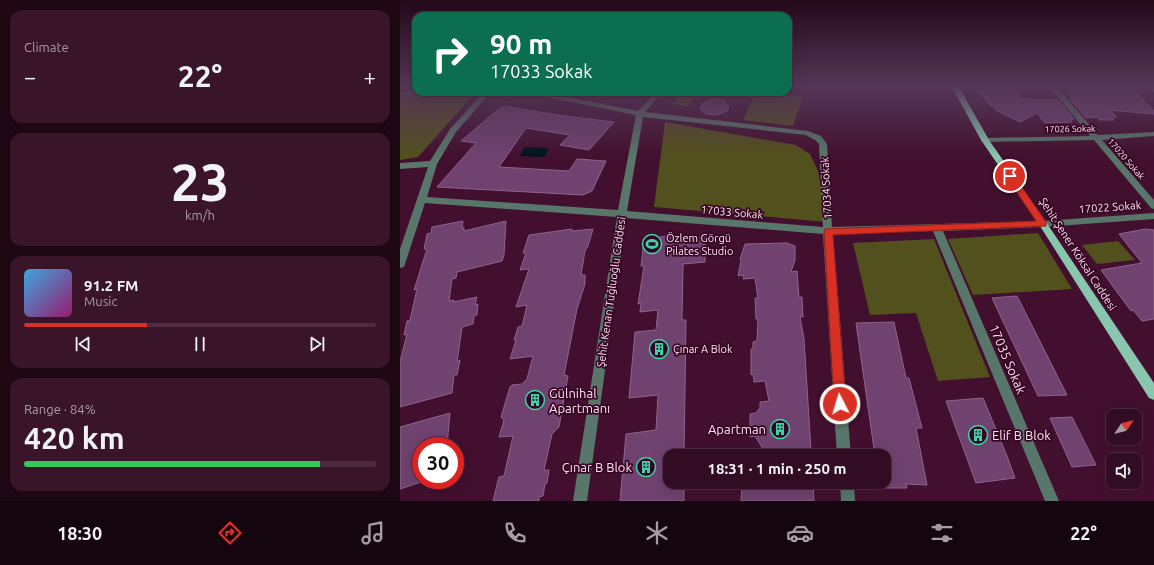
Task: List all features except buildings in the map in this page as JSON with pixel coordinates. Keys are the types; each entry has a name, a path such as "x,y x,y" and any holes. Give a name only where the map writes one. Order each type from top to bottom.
{"main road":[{"name":"Şehit Şener Köksal Caddesi","path":"968,110 985,140 1043,224 1154,394"}],"street":[{"path":"400,264 433,164 453,131 472,110"},
{"path":"622,110 640,114 643,110"},
{"name":"17020 Sokak","path":"1073,110 1154,206"},
{"name":"17034 Sokak","path":"640,114 808,133 818,138 823,144 834,337 843,449"},
{"name":"Şehit Kenan Tuğluoğlu Caddesi","path":"580,501 622,214 640,114"},
{"name":"17026 Sokak","path":"985,140 1096,138 1154,134"},
{"path":"400,166 433,164"},
{"name":"17033 Sokak","path":"420,200 622,214 828,232 1043,224"},
{"name":"17022 Sokak","path":"1043,224 1154,216"},
{"name":"17035 Sokak","path":"937,228 1052,501"},
{"path":"847,489 848,501"}],"shaded area":[{"path":"400,110 460,110 418,157 400,160"},
{"path":"747,110 798,110 793,126 743,120"},
{"path":"665,122 796,145 810,154 818,171 827,222 654,207"},
{"path":"1038,233 1072,289 973,295 948,239"},
{"path":"934,239 990,377 938,381 916,313 870,315 853,243"},
{"path":"1118,241 1135,260 1097,264 1082,245"}],"water":[{"path":"525,147 549,148 544,157 520,156"}],"place":[{"name":"Özlem Görgü Pilates Studio","path":"652,244"},
{"name":"Çınar A Blok","path":"659,349"},
{"name":"Gülnihal Apartmanı","path":"535,400"},
{"name":"Apartman","path":"780,429"},
{"name":"Elif B Blok","path":"978,435"},
{"name":"Çınar B Blok","path":"646,467"}],"route":[{"path":"840,404 834,337 828,232 1043,224 1010,176"}]}
